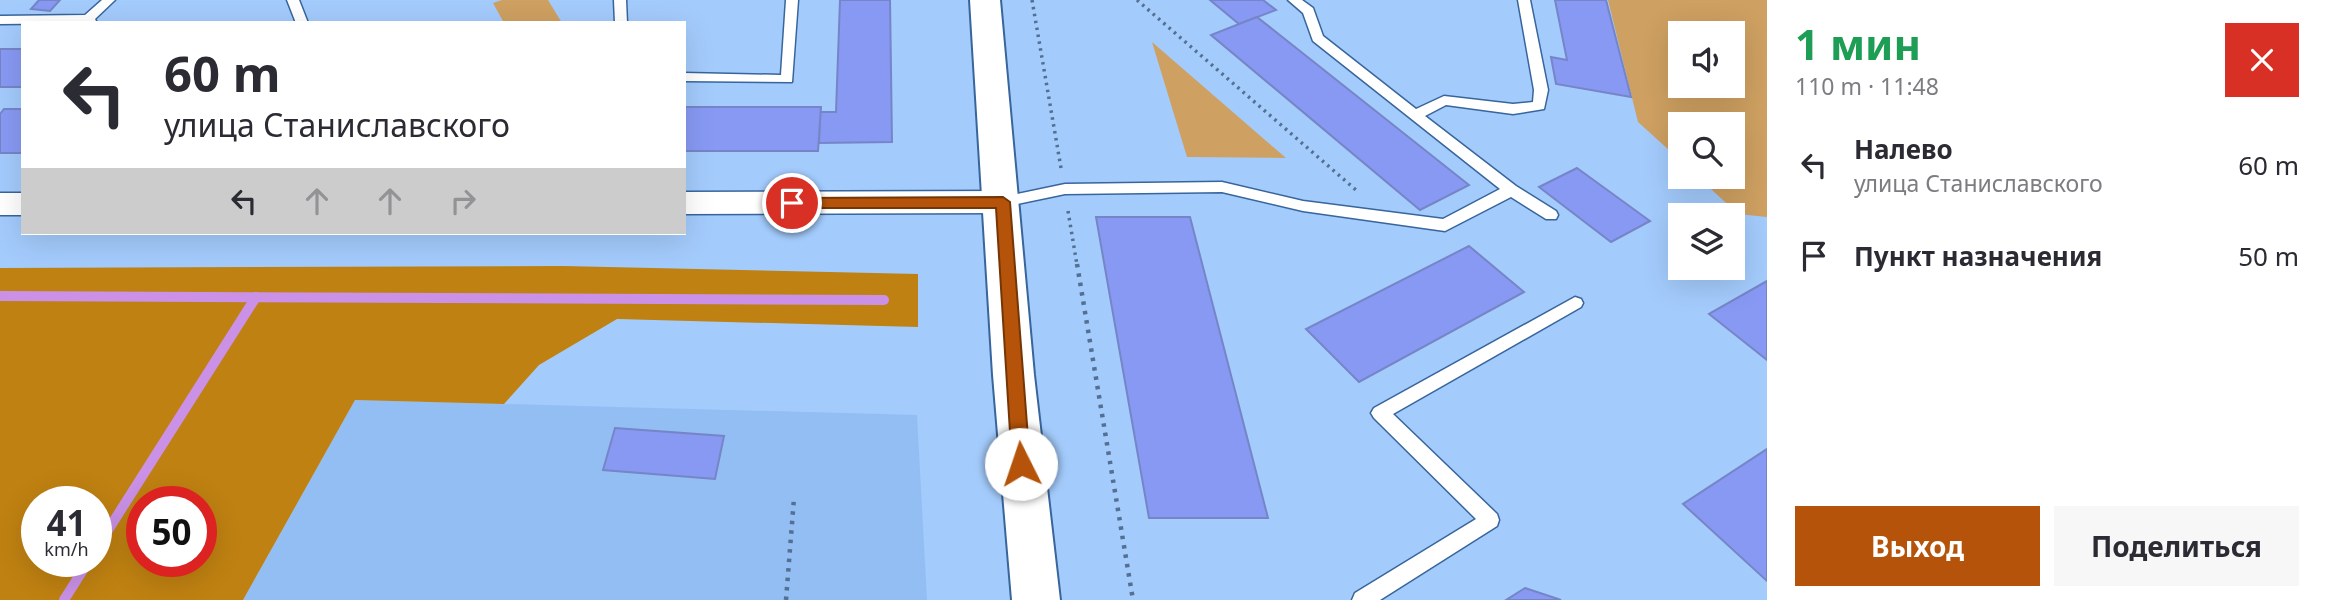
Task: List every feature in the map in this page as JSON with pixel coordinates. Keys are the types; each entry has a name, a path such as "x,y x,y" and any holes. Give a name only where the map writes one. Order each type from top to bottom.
{"main road":[{"path":"985,0 1003,202 1023,490 1037,600"}],"street":[{"path":"686,203 1003,202"},
{"path":"0,204 21,204"}],"lane":[{"path":"0,20 89,21 109,0"},
{"path":"293,0 301,21"},
{"path":"620,0 621,21"},
{"path":"686,77 787,79 792,0"},
{"path":"1294,0 1309,11 1317,38 1511,190 1551,215"},
{"path":"1415,115 1444,100 1513,109 1539,106 1541,90 1524,0"},
{"path":"1003,202 1065,190 1222,187 1303,206 1445,225 1511,190"},
{"path":"1362,600 1490,520 1380,413 1575,303"}],"path":[{"path":"1032,0 1133,600"},
{"path":"1137,0 1388,217"},
{"path":"786,600 794,498"}],"shaded area":[{"path":"502,0 548,0 561,21 503,21 493,3"},
{"path":"1608,0 1767,0 1767,217 1745,215 1745,203 1726,203 1711,189 1745,189 1745,112 1668,112 1668,149 1638,122"},
{"path":"1152,42 1286,158 1187,157"},
{"path":"563,266 918,274 918,327 617,319 539,365 504,404 355,400 243,600 0,600 0,268"},
{"path":"355,400 917,415 927,600 243,600"}],"building":[{"path":"39,0 60,0 50,11 31,9"},
{"path":"840,0 890,0 892,142 819,143 820,112 836,112"},
{"path":"1210,0 1263,0 1276,10 1239,24"},
{"path":"1555,0 1606,0 1631,97 1556,84 1551,57 1567,60"},
{"path":"1257,17 1469,185 1420,210 1211,35"},
{"path":"0,49 21,49 21,87 0,87"},
{"path":"686,107 821,107 818,151 686,151"},
{"path":"4,109 21,109 21,153 0,153 0,114"},
{"path":"1577,168 1650,221 1611,242 1539,187"},
{"path":"1096,217 1190,217 1268,518 1149,518"},
{"path":"1469,246 1524,292 1359,382 1306,329"},
{"path":"1767,281 1767,360 1709,314"},
{"path":"615,428 724,436 715,479 603,470"},
{"path":"1767,449 1767,581 1683,504"},
{"path":"1525,588 1561,600 1506,600"}],"waterway":[{"path":"0,296 256,297"},
{"path":"112,524 256,297"},
{"path":"256,297 884,300"},
{"path":"64,600 79,577"}],"route":[{"path":"792,203 1003,202 1021,464"}]}
